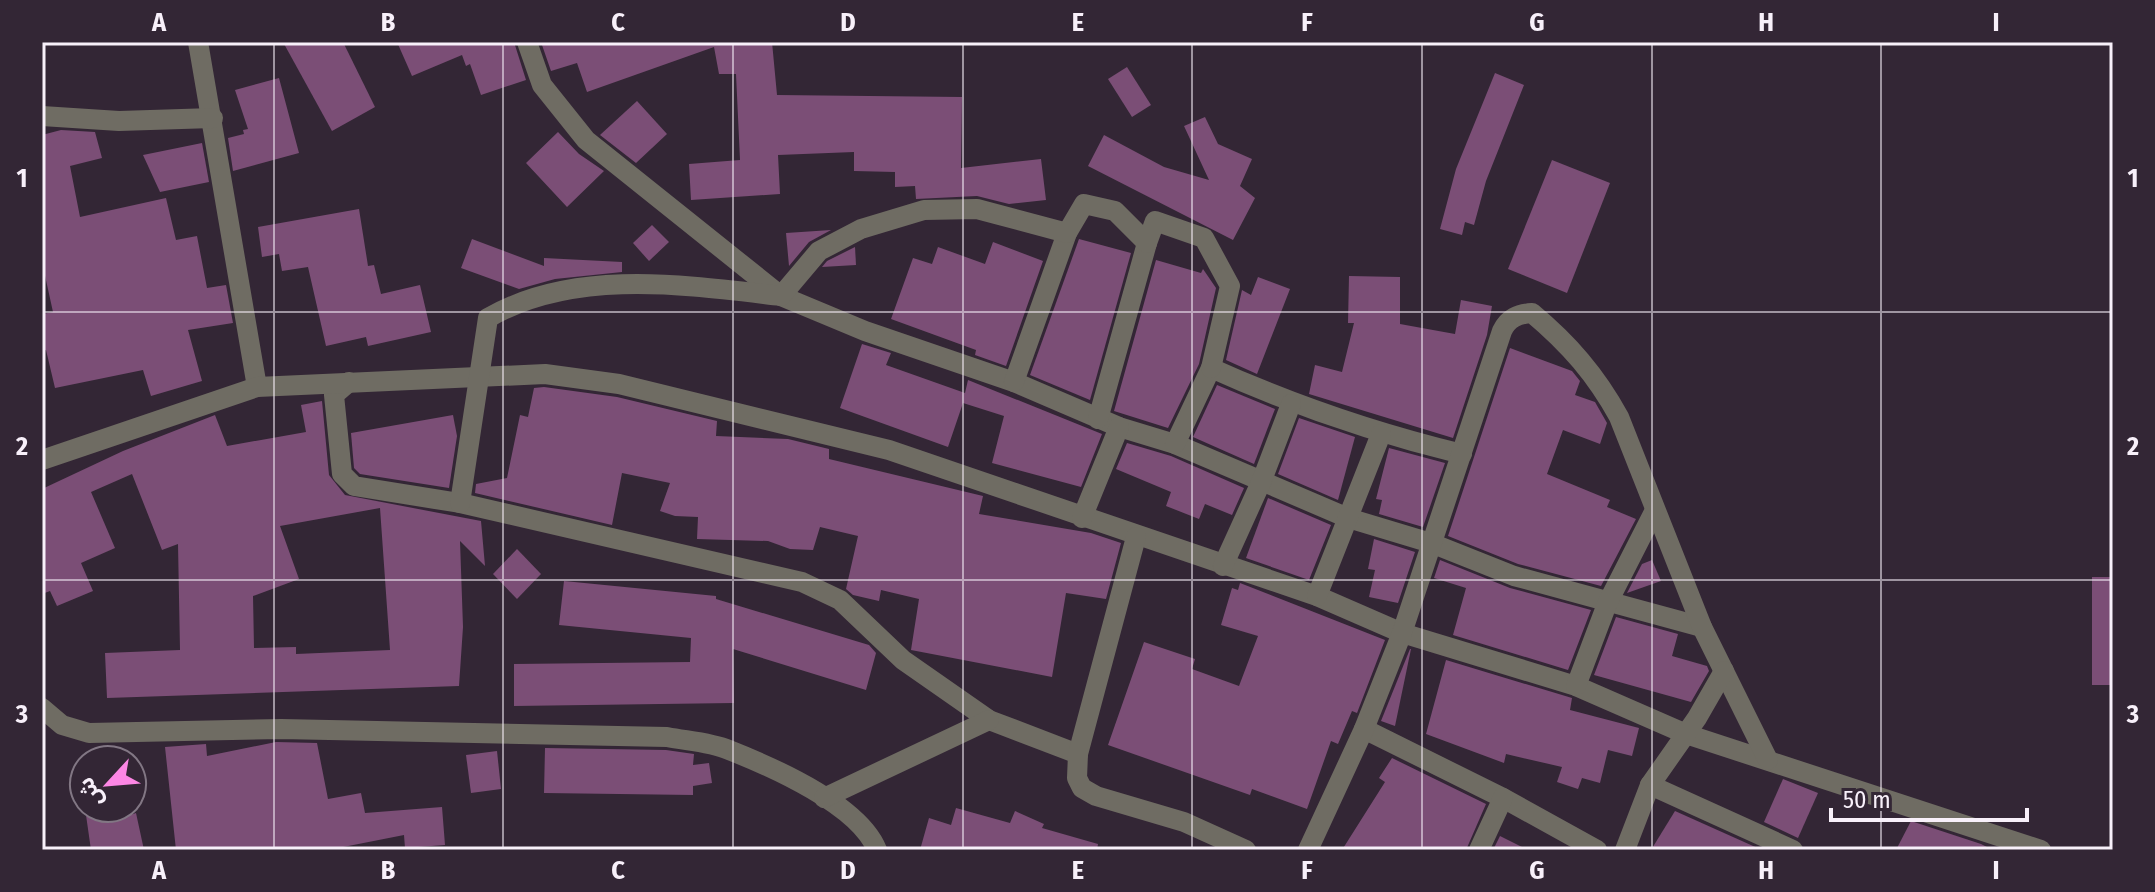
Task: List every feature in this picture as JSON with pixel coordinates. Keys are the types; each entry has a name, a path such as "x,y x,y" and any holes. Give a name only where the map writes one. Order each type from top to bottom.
{"street":[{"path":"198,42 257,387"},
{"path":"527,42 542,85 586,140 781,296 865,331 1014,382 1119,427 1175,444 1348,518 1431,543 1514,576 1607,604 1702,627"},
{"path":"42,116 119,121 213,118"},
{"path":"1014,382 1067,233 1084,204 1115,211 1147,243"},
{"path":"781,296 819,251 861,229 924,210 977,209 1067,233"},
{"path":"1098,419 1155,221 1188,232 1210,244 1230,286 1211,368 1175,444"},
{"path":"460,503 482,375 488,318 517,301 655,282 781,296"},
{"path":"1308,850 1364,729 1402,633 1506,322 1532,313 1566,342 1602,385 1619,417 1702,627 1768,760"},
{"path":"1211,368 1291,404 1381,434 1462,454"},
{"path":"42,460 257,387 545,374 684,398 889,450 1136,537 1317,596 1402,633 1576,686 1686,734 2041,850"},
{"path":"349,382 334,395 339,457 346,481 370,490 460,503 802,582 840,600 903,660 989,720 1078,754"},
{"path":"1223,566 1262,480 1291,404"},
{"path":"1082,518 1119,427"},
{"path":"1317,596 1381,434"},
{"path":"1576,686 1607,604 1654,512"},
{"path":"1136,537 1078,754 1077,778 1082,788 1096,796 1184,822 1246,850"},
{"path":"1625,850 1650,785 1686,734 1724,671"},
{"path":"42,708 62,725 89,733 281,729 667,737 726,748 824,798 854,818 877,850"},
{"path":"824,798 989,720"},
{"path":"1364,729 1503,798 1597,850"},
{"path":"1650,785 1793,850"},
{"path":"1479,850 1503,798"}],"building":[{"path":"283,42 343,42 375,107 332,131"},
{"path":"397,42 514,42 526,80 481,95 470,64 466,66 462,55 412,76"},
{"path":"549,42 772,42 777,95 962,97 961,168 1041,159 1046,200 1009,204 977,196 916,199 915,186 895,187 895,172 854,171 854,152 778,155 780,194 691,200 689,164 740,160 736,74 719,74 714,47 587,92 577,63 551,71 542,45"},
{"path":"1127,67 1151,105 1132,117 1108,79"},
{"path":"1495,73 1524,85 1486,181 1474,225 1465,222 1462,235 1440,229 1456,169"},
{"path":"279,78 299,153 233,171 228,138 244,134 243,130 248,129 235,90"},
{"path":"637,101 667,134 636,163 600,135"},
{"path":"1205,117 1218,144 1252,159 1240,186 1255,198 1233,240 1088,166 1104,135 1164,167 1209,180 1184,126"},
{"path":"61,130 95,132 102,158 70,166 80,217 166,198 176,240 197,236 207,288 226,285 233,323 188,330 202,381 151,396 143,370 55,388 46,350 42,351 42,314 53,312 42,262 42,135"},
{"path":"558,132 579,154 604,171 567,207 526,163"},
{"path":"202,143 209,182 160,192 143,155"},
{"path":"1552,160 1610,183 1567,293 1508,269"},
{"path":"359,209 368,266 374,265 381,294 420,285 431,332 368,346 366,337 326,346 308,267 282,271 279,254 262,257 258,227"},
{"path":"652,225 669,242 649,261 633,243"},
{"path":"831,230 809,242 789,266 786,233"},
{"path":"472,239 544,266 544,258 622,262 622,272 555,279 519,289 461,268"},
{"path":"1079,239 1131,253 1090,400 1030,375"},
{"path":"993,242 1043,261 1006,366 975,355 976,350 891,319 913,258 932,264 938,247 985,264"},
{"path":"855,247 856,265 822,267 827,261"},
{"path":"1156,260 1201,273 1203,269 1216,288 1199,364 1168,428 1114,411"},
{"path":"1349,276 1400,277 1400,324 1455,334 1461,300 1492,306 1487,335 1453,438 1309,394 1315,365 1342,372 1354,323 1348,323"},
{"path":"1258,277 1290,289 1257,374 1226,360 1242,290 1251,295"},
{"path":"862,344 891,353 886,365 965,393 968,380 1102,434 1081,487 992,463 1004,416 963,403 948,447 840,408"},
{"path":"1510,348 1572,371 1580,381 1575,395 1595,402 1607,423 1600,444 1563,430 1547,474 1610,500 1607,507 1636,519 1601,586 1518,564 1448,536"},
{"path":"1217,385 1275,409 1254,464 1193,437"},
{"path":"534,388 617,397 717,421 716,436 788,439 829,449 829,459 983,496 979,514 1091,533 1121,543 1106,599 1066,593 1052,677 911,650 919,599 881,590 879,601 853,595 846,589 858,536 820,527 813,550 790,549 768,541 697,539 698,517 675,516 660,511 670,483 622,473 612,525 475,493 476,484 507,478 520,415 528,417"},
{"path":"322,401 329,475 345,495 481,521 485,566 460,541 463,627 459,686 107,698 105,653 180,650 178,544 162,550 132,474 91,492 115,548 81,563 93,591 57,606 50,591 42,594 42,489 123,451 215,415 227,446 306,432 301,405","holes":["380,508 390,650 296,654 296,647 254,648 253,596 299,579 280,526"]},
{"path":"453,415 457,436 449,488 360,474 354,468 351,433"},
{"path":"1299,418 1355,437 1338,500 1278,474"},
{"path":"1127,443 1171,456 1244,488 1232,515 1205,504 1199,519 1166,506 1171,492 1116,469"},
{"path":"1389,448 1445,463 1423,527 1379,514 1382,500 1376,499"},
{"path":"1268,498 1331,525 1309,580 1246,558"},
{"path":"1374,539 1415,552 1398,603 1369,597 1375,570 1368,569"},
{"path":"517,549 541,574 517,599 493,574"},
{"path":"1440,560 1510,588 1591,610 1568,670 1453,635 1466,588 1434,578"},
{"path":"1652,560 1661,581 1627,593 1642,564"},
{"path":"2092,577 2113,577 2113,685 2092,685"},
{"path":"564,581 716,596 716,599 869,645 876,653 866,690 733,649 734,703 514,706 514,664 690,662 691,638 559,625"},
{"path":"1240,583 1385,640 1357,713 1352,711 1338,744 1331,741 1307,809 1252,789 1250,795 1108,745 1144,642 1195,659 1192,669 1239,686 1258,636 1221,625 1232,588 1238,590"},
{"path":"1616,617 1678,634 1672,656 1707,666 1709,671 1691,702 1594,675"},
{"path":"1411,649 1395,726 1381,721"},
{"path":"1446,660 1572,698 1570,710 1639,728 1632,756 1608,750 1600,783 1582,778 1578,789 1557,782 1562,767 1506,754 1504,763 1426,734"},
{"path":"276,742 317,743 328,799 361,793 365,813 442,807 445,845 405,848 404,835 328,850 176,850 165,747 206,744 207,756"},
{"path":"545,748 666,750 694,754 693,765 709,763 712,783 693,786 693,795 544,793"},
{"path":"497,751 501,789 471,793 466,755"},
{"path":"1392,758 1486,804 1466,850 1342,850 1385,782 1379,778"},
{"path":"1783,779 1818,793 1798,838 1764,822"},
{"path":"956,808 1010,823 1015,811 1044,824 1042,828 1098,844 1097,850 920,850 929,818 951,825"},
{"path":"1675,811 1762,850 1651,850"},
{"path":"1911,821 1981,844 1993,850 1896,850"},
{"path":"87,824 138,824 144,850 91,850"},
{"path":"1500,836 1528,850 1493,850"}]}
